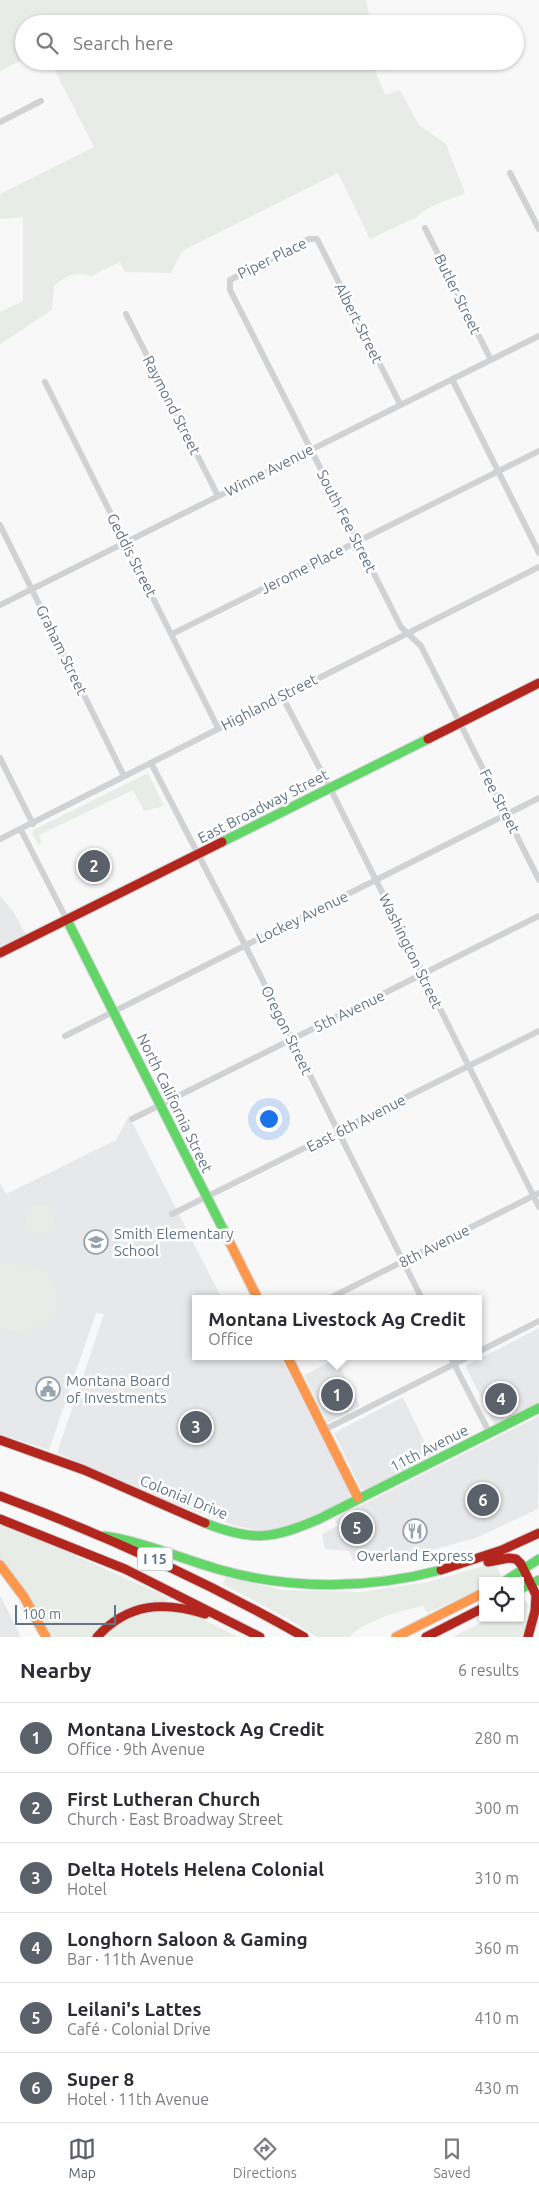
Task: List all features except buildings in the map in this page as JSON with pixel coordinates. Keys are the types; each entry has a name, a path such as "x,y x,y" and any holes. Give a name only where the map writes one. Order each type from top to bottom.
{"main road":[{"name":"East Broadway Street","path":"0,953 539,683"},
{"name":"North California Street","path":"67,920 256,1295"},
{"path":"289,1360 358,1498"},
{"name":"11th Avenue","path":"358,1498 539,1408"},
{"name":"Colonial Drive","path":"0,1440 50,1457 102,1478 168,1509 252,1536 268,1537 292,1531 358,1498"},
{"name":"I 15","path":"0,1496 104,1536 217,1589 304,1637"},
{"name":"I 15","path":"0,1519 124,1569 260,1637"},
{"path":"386,1583 474,1561 539,1533"},
{"path":"104,1536 132,1540 210,1568 267,1580 326,1585 386,1583 434,1577 506,1558 516,1559 535,1592 536,1604 528,1637"},
{"path":"511,1577 539,1559"},
{"path":"0,1565 24,1597 46,1637"},
{"path":"524,1587 539,1580"},
{"path":"396,1637 479,1595"},
{"path":"97,1637 107,1626 122,1616 141,1609 167,1606 198,1612 255,1637"},
{"path":"426,1637 479,1610"}],"street":[{"path":"0,122 41,101"},
{"path":"510,174 539,229"},
{"name":"Butler Street","path":"425,228 490,360"},
{"name":"Piper Place","path":"229,286 230,280 234,277 309,239 314,238 319,242"},
{"name":"Albert Street","path":"319,242 400,404"},
{"name":"South Fee Street","path":"229,286 400,627 421,646 460,722"},
{"name":"Raymond Street","path":"126,314 218,496"},
{"name":"Winne Avenue","path":"0,605 539,336"},
{"path":"452,379 539,553"},
{"name":"Geddis Street","path":"45,382 218,728"},
{"name":"Jerome Place","path":"172,634 539,452"},
{"name":"Graham Street","path":"0,525 124,776"},
{"name":"Highland Street","path":"0,839 539,567"},
{"name":"Washington Street","path":"282,696 469,1066 536,1194 539,1207"},
{"name":"Fee Street","path":"460,722 539,880"},
{"path":"0,758 33,824"},
{"name":"Oregon Street","path":"151,763 245,945 420,1295"},
{"name":"Lockey Avenue","path":"65,1036 539,798"},
{"path":"21,830 67,920"},
{"name":"5th Avenue","path":"132,1119 539,916"},
{"name":"East 6th Avenue","path":"172,1214 539,1031"},
{"name":"8th Avenue","path":"336,1295 536,1194"},
{"path":"482,1350 539,1321"},
{"path":"452,1360 490,1432"},
{"path":"324,1430 462,1360"}],"shaded area":[{"path":"0,0 366,0 369,15 15,15 15,64 0,71"},
{"path":"55,70 375,70 385,95 400,90 419,125 446,144 465,193 432,206 417,217 370,239 338,173 182,251 171,273 125,272 120,262 91,276 76,274 67,277 54,286 52,310 0,344 0,312 23,301 23,217 0,219 0,194 94,147"},
{"path":"146,774 149,775 164,806 144,811 133,790 39,835 42,843 38,845 32,833 33,830"},
{"path":"0,896 13,911 26,935 0,947"},
{"path":"129,1116 220,1295 192,1295 192,1360 282,1360 350,1494 350,1497 343,1502 300,1523 267,1532 236,1526 173,1503 57,1453 104,1314 96,1313 49,1450 0,1434 0,1183 6,1194 116,1140"},
{"path":"40,1205 51,1209 55,1220 51,1231 40,1235 29,1231 25,1220 29,1209"},
{"path":"0,1262 34,1267 47,1273 54,1285 57,1297 56,1312 51,1319 23,1332 0,1329"},
{"path":"539,1328 539,1404 498,1424 494,1424 466,1367 477,1360 482,1360 482,1357"},
{"path":"337,1360 360,1406 328,1423 304,1375"},
{"path":"403,1397 432,1458 367,1490 361,1489 334,1433"},
{"path":"539,1416 538,1509 476,1538 432,1550 379,1560 353,1561 349,1551 325,1549 322,1534 338,1525 334,1519"},
{"path":"0,1524 70,1553 169,1598 167,1601 149,1602 93,1637 52,1637 28,1593 0,1560"},
{"path":"494,1563 502,1577 479,1577 479,1589 427,1613 423,1606 373,1621 355,1631 350,1637 317,1637 283,1616 222,1584 226,1577 282,1590 361,1592 428,1582"},
{"path":"0,1595 21,1637 0,1637"},
{"path":"524,1601 528,1604 524,1637 453,1637 482,1622 524,1622"},
{"path":"164,1610 195,1615 238,1637 102,1637 131,1618"}],"traffic: fast":[{"path":"222,842 428,739"},
{"path":"67,920 226,1235"},
{"path":"205,1523 250,1535 263,1536 289,1531 319,1519 539,1408"},
{"path":"104,1536 149,1546 248,1577 303,1584 359,1584 387,1581 441,1570"},
{"path":"511,1577 539,1559"},
{"path":"524,1587 539,1580"}],"traffic: slow":[{"path":"226,1235 256,1295"},
{"path":"289,1360 358,1498"},
{"path":"0,1565 24,1597 46,1637"},
{"path":"396,1637 479,1595"}],"traffic: jam":[{"path":"428,739 539,683"},
{"path":"0,953 222,842"},
{"path":"0,1440 84,1470 205,1523"},
{"path":"0,1496 155,1560 267,1616 304,1637"},
{"path":"0,1519 125,1569 260,1637"},
{"path":"441,1570 502,1550 539,1533"},
{"path":"488,1562 509,1558 516,1559 521,1564 536,1595 535,1611 528,1637"},
{"path":"97,1637 121,1617 147,1608 175,1607 205,1614"},
{"path":"426,1637 479,1610"}],"place":[{"name":"First Lutheran Church","path":"94,866"},
{"name":"Smith Elementary School","path":"96,1242"},
{"name":"Montana Board of Investments","path":"48,1389"},
{"name":"Montana Livestock Ag Credit","path":"337,1395"},
{"name":"Longhorn Saloon & Gaming","path":"501,1399"},
{"name":"Delta Hotels Helena Colonial","path":"196,1427"},
{"name":"Super 8","path":"483,1500"},
{"name":"Leilani's Lattes","path":"357,1528"},
{"name":"Overland Express","path":"415,1531"}]}
